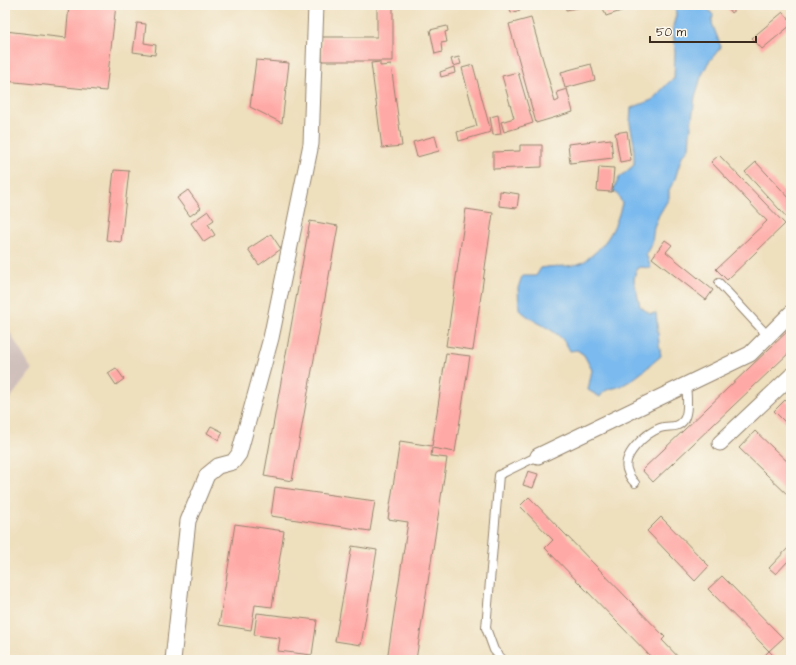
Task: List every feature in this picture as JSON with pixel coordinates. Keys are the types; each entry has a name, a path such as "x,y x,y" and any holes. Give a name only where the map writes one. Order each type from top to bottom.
{"street":[{"path":"173,660 188,521 207,475 218,466 233,462 239,454 271,338 311,144 316,5"},
{"path":"538,456 750,354 791,313"},
{"path":"720,443 791,376"}],"lane":[{"path":"719,283 768,336"},
{"path":"635,483 627,472 627,462 631,452 649,435 661,428 677,427 684,420 687,408 686,385"},
{"path":"503,660 494,650 486,628 499,475 538,456"}],"shaded area":[{"path":"5,324 32,370 5,405"}],"water":[{"path":"675,5 705,5 713,15 712,23 721,47 708,63 701,77 695,97 689,148 682,156 675,179 669,190 669,198 654,227 652,243 646,254 651,268 640,267 636,269 634,280 640,306 650,314 656,313 661,356 632,380 621,386 607,390 600,397 588,390 592,370 584,355 577,350 570,351 560,337 554,332 533,320 519,309 518,288 522,276 536,276 541,268 576,265 584,262 603,245 615,225 622,203 617,193 612,192 619,178 634,165 634,144 630,123 631,108 652,100 670,81 674,79 675,52 673,26 676,15"}],"building":[{"path":"69,5 116,5 106,91 5,81 5,31 66,38"},
{"path":"377,5 393,5 393,61 322,61 322,37 377,37"},
{"path":"509,5 522,5 523,9 511,13"},
{"path":"565,5 587,5 587,6 566,10"},
{"path":"602,5 632,5 633,7 606,16"},
{"path":"725,5 741,5 731,13"},
{"path":"783,12 791,21 791,25 762,49 752,38"},
{"path":"531,18 555,102 559,100 557,92 567,89 573,112 536,123 509,24"},
{"path":"137,23 146,24 144,43 156,45 155,55 133,52"},
{"path":"447,26 448,31 445,32 447,42 441,43 442,52 435,54 430,30"},
{"path":"459,57 461,64 453,66 451,59"},
{"path":"256,60 289,63 282,123 250,107"},
{"path":"380,62 380,66 391,65 402,146 382,148 371,63"},
{"path":"591,64 595,80 565,88 561,72"},
{"path":"473,65 491,132 459,141 457,132 477,126 462,68"},
{"path":"454,67 455,73 441,77 440,72"},
{"path":"518,72 533,123 504,132 501,122 514,118 502,76"},
{"path":"498,115 501,134 493,135 490,117"},
{"path":"627,131 631,160 620,162 615,133"},
{"path":"435,136 439,151 417,157 413,142"},
{"path":"611,139 613,158 570,163 568,144"},
{"path":"520,145 542,145 542,167 493,169 493,152 520,151"},
{"path":"719,155 785,224 727,280 716,269 767,221 711,162"},
{"path":"756,162 791,200 791,222 745,172"},
{"path":"599,167 614,168 612,192 597,191"},
{"path":"114,170 129,171 121,242 106,240"},
{"path":"188,190 201,208 190,216 177,198"},
{"path":"500,191 519,194 517,208 499,206"},
{"path":"466,209 493,213 473,350 446,346"},
{"path":"208,211 214,220 208,224 215,235 204,242 191,223"},
{"path":"310,221 338,226 292,481 264,476"},
{"path":"271,234 281,249 259,265 248,249"},
{"path":"665,240 672,245 666,252 713,290 706,300 652,258"},
{"path":"791,328 791,351 653,482 642,470"},
{"path":"446,353 470,356 455,452 432,448 431,456 447,458 416,660 387,660 408,522 388,519 400,441 432,446"},
{"path":"116,368 124,379 116,385 108,373"},
{"path":"785,400 791,406 791,428 774,411"},
{"path":"211,426 223,432 219,440 207,433"},
{"path":"755,431 791,465 791,498 739,448"},
{"path":"528,471 538,474 533,488 523,485"},
{"path":"275,487 375,501 370,531 271,516"},
{"path":"529,497 665,637 662,640 681,660 654,660 545,548 553,540 520,506"},
{"path":"661,517 709,566 695,581 647,531"},
{"path":"235,524 284,531 272,607 255,605 251,630 219,625"},
{"path":"791,545 791,564 788,561 776,574 769,568"},
{"path":"352,546 377,550 361,645 335,641"},
{"path":"722,576 783,638 769,651 708,589"},
{"path":"257,613 317,620 312,655 278,651 280,638 254,635"},
{"path":"769,651 778,660 760,660"}]}
